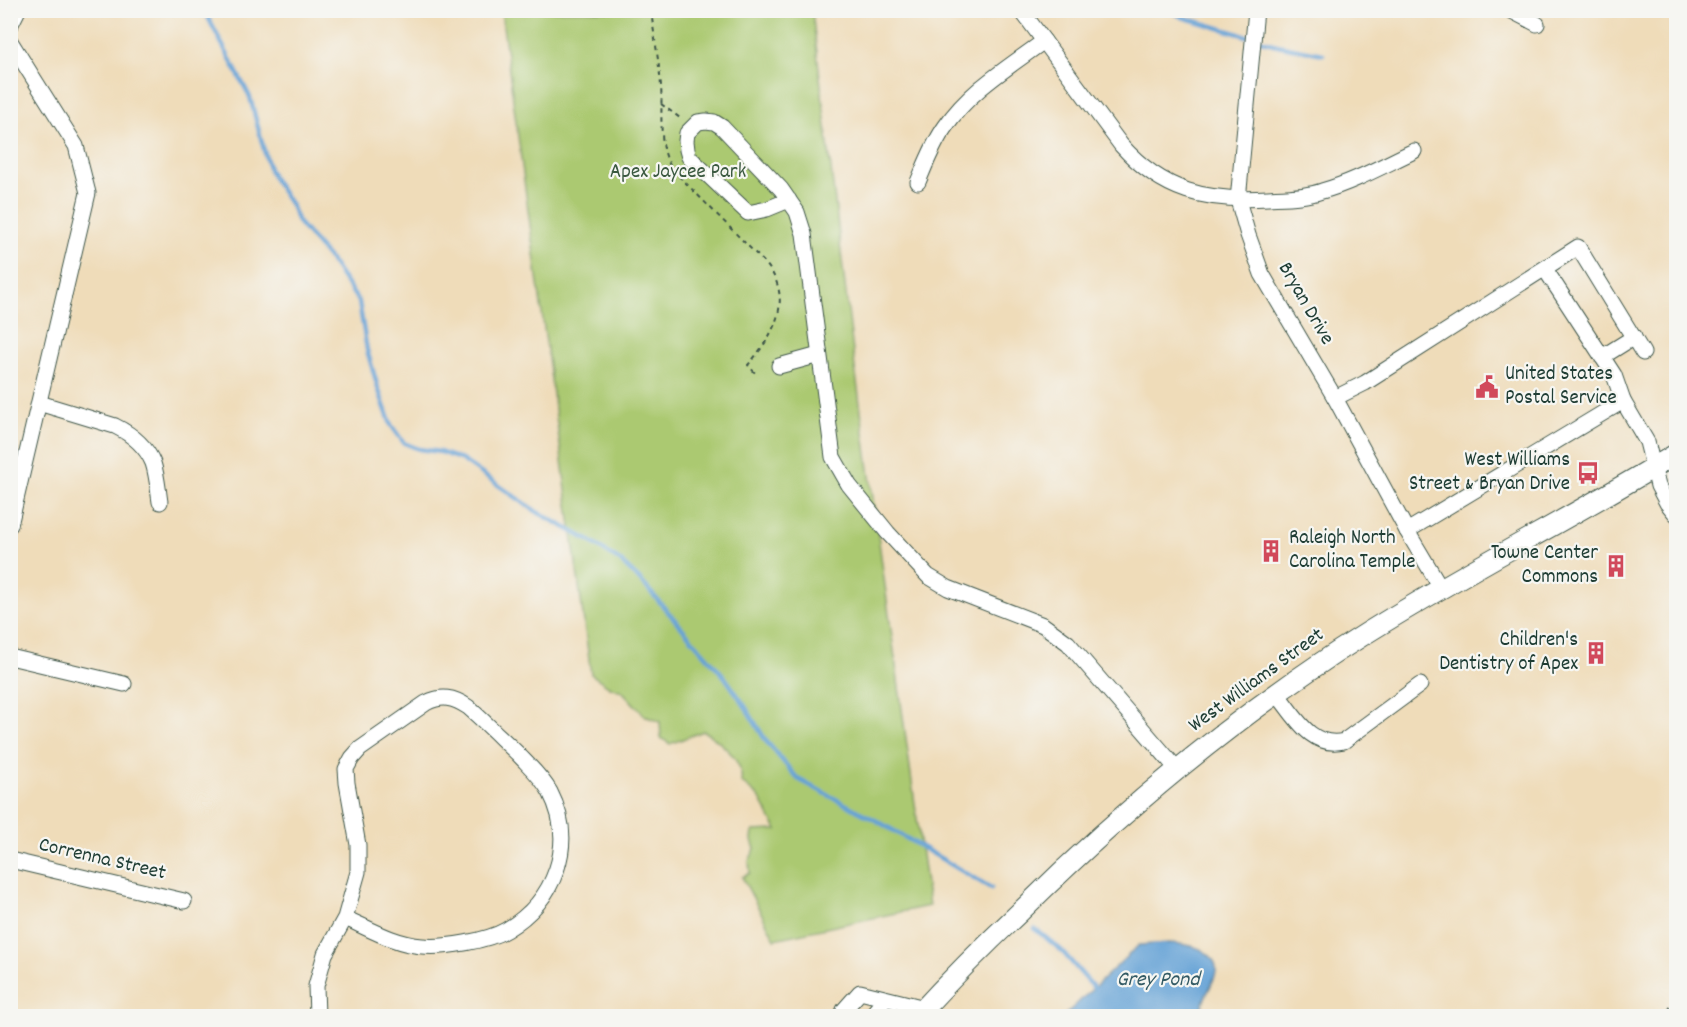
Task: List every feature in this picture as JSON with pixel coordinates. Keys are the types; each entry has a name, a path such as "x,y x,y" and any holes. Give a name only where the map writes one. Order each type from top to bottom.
{"main road":[{"name":"West Williams Street","path":"921,1012 980,950 1114,823 1178,769 1277,694 1362,636 1677,454"}],"street":[{"path":"10,26 18,10"},
{"path":"1021,10 1134,160 1178,188 1238,200 1298,196 1341,185 1414,152"},
{"name":"Bryan Drive","path":"1256,10 1238,200 1262,274 1335,398 1407,531 1442,588"},
{"path":"1510,10 1537,24"},
{"path":"10,41 76,146 88,193 10,525"},
{"path":"918,182 928,157 957,110 982,86 1044,41"},
{"path":"789,200 767,209 748,213 689,157 687,133 698,122 714,122 722,127 781,189 789,200 797,212 804,234 833,457 849,485 888,533 928,576 948,588 1043,625 1068,643 1178,769"},
{"path":"1335,398 1365,384 1578,247 1643,353"},
{"path":"1545,269 1614,375 1623,401 1647,442 1658,486 1667,503 1677,514"},
{"path":"1602,357 1634,337"},
{"path":"779,366 819,355"},
{"path":"1407,531 1623,401"},
{"path":"39,404 115,426 132,436 153,463 160,502"},
{"path":"10,657 124,684"},
{"path":"1277,694 1302,726 1313,736 1333,743 1344,741 1420,685"},
{"path":"317,1017 316,986 326,954 345,918 355,884 358,859 358,845 346,769 360,749 426,703 447,697 460,701 468,706 540,776 550,791 556,805 561,840 559,862 553,882 533,908 505,931 466,942 423,946 407,944 390,939 345,918"},
{"name":"Correnna Street","path":"10,860 184,901"},
{"path":"842,1017 844,1010 860,992 921,1012"},
{"path":"871,1017 885,999"}],"path":[{"path":"560,10 577,15 597,15 623,10"},
{"path":"662,104 685,121"},
{"path":"751,368 756,374"}],"green space":[{"name":"Apex Jaycee Park","path":"501,11 812,11 854,360 929,906 775,939 742,877 750,873 749,861 755,849 752,840 753,831 777,830 759,797 741,782 739,766 735,759 730,752 703,731 670,744 661,738 660,722 645,716 622,691 610,687 591,674"}],"water":[{"name":"Grey Pond","path":"1170,943 1199,948 1212,958 1216,965 1216,973 1202,1007 1202,1016 1064,1016 1139,945"}],"waterway":[{"path":"204,10 250,97 269,169 275,181 291,205 298,222 330,260 359,302 367,350 378,388 391,425 404,443 462,460 537,512 590,541 620,561 641,581 724,676 766,741 798,779 879,822 991,888"},
{"path":"1169,10 1182,17 1277,45 1323,54"},
{"path":"1035,929 1061,950 1094,988"}],"place":[{"name":"United States Postal Service","path":"1487,387"},
{"name":"West Williams Street & Bryan Drive","path":"1588,473"},
{"name":"Raleigh North Carolina Temple","path":"1271,551"},
{"name":"Towne Center Commons","path":"1616,566"},
{"name":"Children's Dentistry of Apex","path":"1596,653"}]}
